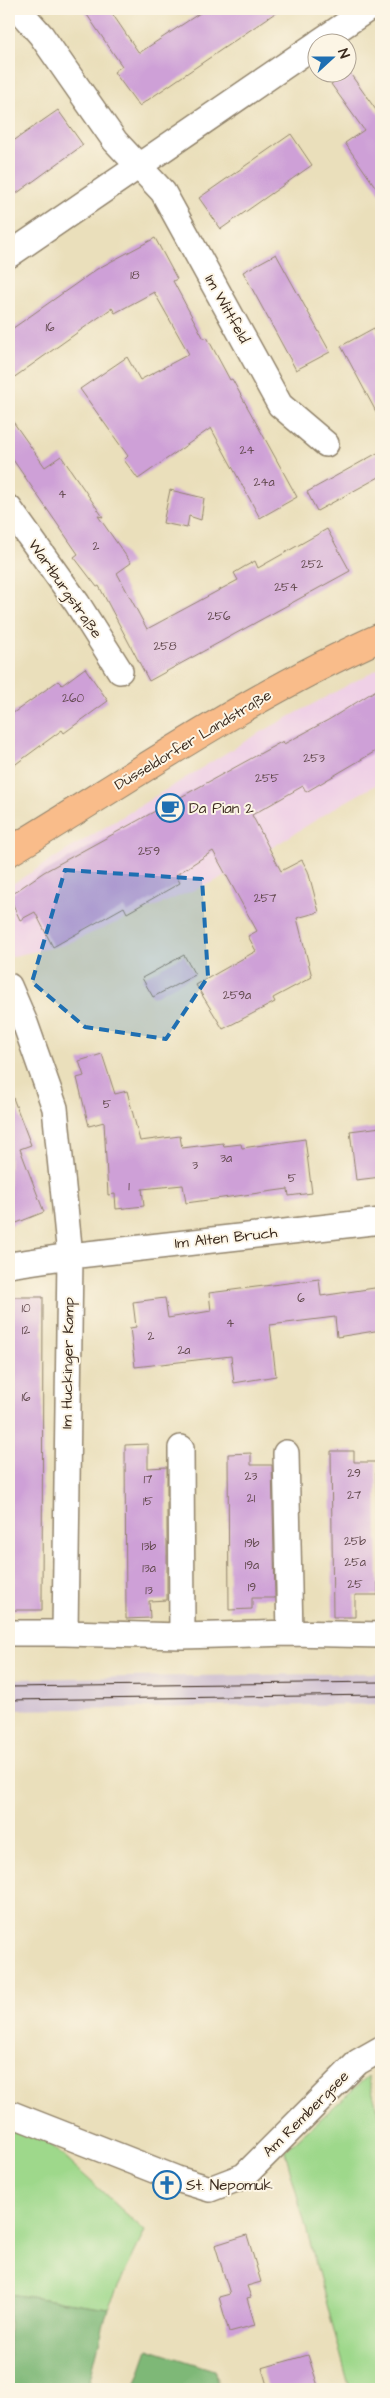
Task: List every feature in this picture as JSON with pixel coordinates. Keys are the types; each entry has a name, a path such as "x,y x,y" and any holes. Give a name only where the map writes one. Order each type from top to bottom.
{"main road":[{"name":"Düsseldorfer Landstraße","path":"9,852 332,658 381,637"}],"street":[{"name":"Im Wittfeld","path":"18,9 41,35 115,141 163,192 280,405 326,444"},
{"path":"334,32 368,9"},
{"path":"9,255 308,50"},
{"name":"Wartburgstraße","path":"9,508 77,603 120,670"},
{"name":"Im Huckinger Kamp","path":"9,986 26,1023 55,1108 70,1256 65,1632"},
{"name":"Im Alten Bruch","path":"9,1265 70,1256 381,1221"},
{"path":"181,1448 182,1636"},
{"path":"286,1453 290,1633"},
{"path":"9,1633 65,1632 182,1636 290,1633 381,1635"},
{"name":"Am Rembergsee","path":"9,2113 178,2179 210,2189 244,2176 358,2062 381,2049"}],"highlighted area":[{"path":"65,870 202,879 208,977 166,1039 85,1027 32,982"}],"shaded area":[{"path":"381,667 381,782 338,806 227,876 64,945 9,957 9,886 252,737"},
{"path":"381,1673 381,1704 9,1710 9,1679"}],"green space":[{"path":"368,2076 381,2122 381,2389 350,2389 285,2151"},
{"path":"9,2118 36,2131 145,2231 108,2308 9,2294"},
{"path":"9,2294 108,2308 89,2383 104,2389 9,2389"},
{"path":"148,2349 214,2370 220,2389 134,2389"}],"building":[{"path":"83,9 109,9 139,53 206,9 281,9 139,106 114,72 122,66"},
{"path":"334,82 356,82 381,117 381,195 345,143 364,130 331,84"},
{"path":"58,110 83,145 9,199 9,144"},
{"path":"291,134 312,165 221,229 199,198"},
{"path":"155,238 177,279 173,281 204,339 207,337 230,380 232,379 297,497 260,518 211,428 138,479 124,460 128,456 80,389 127,357 140,380 189,354 154,292 115,313 112,308 9,381 9,331 97,269"},
{"path":"276,254 330,352 296,370 243,272"},
{"path":"374,328 381,342 381,421 341,346"},
{"path":"9,416 45,467 61,456 103,517 98,516 131,563 117,573 147,629 238,580 234,573 244,567 255,561 258,568 327,529 350,571 149,681 99,586 97,587 74,557 78,554 9,454"},
{"path":"381,451 381,476 317,511 307,492"},
{"path":"170,490 204,498 201,520 189,516 187,528 163,523"},
{"path":"85,668 108,701 64,733 62,730 9,769 9,716 58,681 62,685"},
{"path":"381,687 381,748 306,792 303,786 252,815 281,871 302,860 308,871 319,912 297,918 312,977 273,998 275,1002 223,1029 196,985 256,951 248,936 257,931 213,851 176,875 180,883 127,913 124,907 53,947 35,912 20,920 9,896 44,872 283,741 284,744 330,719"},
{"path":"184,955 195,975 153,997 142,978"},
{"path":"102,1054 115,1094 127,1091 140,1141 180,1136 182,1148 223,1143 224,1146 241,1144 242,1148 305,1139 312,1193 289,1196 288,1189 186,1203 183,1185 142,1189 144,1206 116,1209 115,1194 108,1195 104,1122 89,1126 77,1078 84,1076 79,1061"},
{"path":"10,1090 31,1145 20,1149 44,1212 9,1226"},
{"path":"381,1127 381,1177 356,1180 350,1131"},
{"path":"319,1279 321,1296 381,1287 381,1330 337,1337 335,1317 270,1325 276,1376 234,1383 231,1356 135,1367 130,1328 136,1327 133,1302 165,1298 168,1318 211,1311 209,1293"},
{"path":"9,1297 43,1297 42,1610 9,1610"},
{"path":"148,1444 148,1468 167,1467 167,1600 149,1601 150,1618 126,1619 125,1445"},
{"path":"331,1451 354,1451 354,1462 376,1462 378,1595 355,1595 355,1617 333,1617"},
{"path":"251,1453 251,1465 272,1465 275,1598 252,1598 252,1609 229,1610 228,1454"},
{"path":"247,2235 261,2282 247,2286 251,2297 247,2298 255,2325 229,2332 219,2297 230,2294 215,2245"},
{"path":"308,2355 319,2389 268,2389 262,2368"}],"tram line":[{"path":"9,1687 381,1682"},
{"path":"9,1700 381,1695"}],"place":[{"name":"Da Pian 2","path":"170,808"},
{"name":"St. Nepomuk","path":"167,2185"}]}
